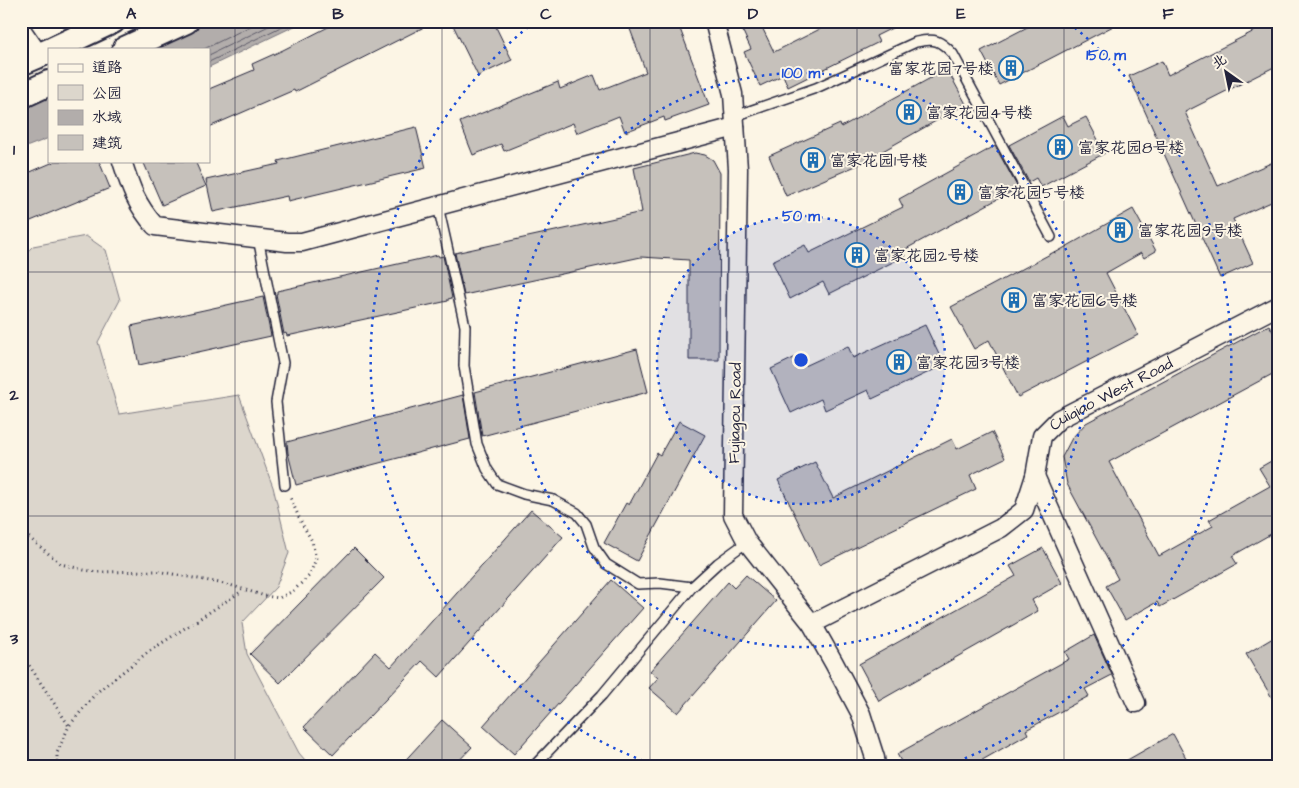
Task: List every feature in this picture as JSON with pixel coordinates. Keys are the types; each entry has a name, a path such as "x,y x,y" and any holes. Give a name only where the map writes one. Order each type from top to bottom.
{"main road":[{"path":"53,48 113,21"},
{"path":"127,48 186,21"},
{"path":"21,96 48,83"}],"street":[{"name":"Fujiagou Road","path":"714,21 733,94 738,169 733,515 747,542 812,624 861,714 876,767"},
{"path":"21,29 40,54"},
{"path":"122,162 131,189 141,210 155,226 302,242 438,206 735,121"},
{"name":"Cuiqiao West Road","path":"812,624 1001,528 1024,510 1035,476 1042,436 1059,419 1278,306"},
{"path":"1035,476 1136,703"}],"lane":[{"path":"735,121 816,88 916,42 929,39 942,42 953,54 1051,237"},
{"path":"438,206 465,326 464,366 477,444 487,469 497,484 524,494 553,500 577,513 586,524 594,547 606,564 638,584 660,583 692,586"},
{"path":"258,238 284,363 276,402 285,485"},
{"path":"533,767 602,695 692,586 718,563 747,542"}],"path":[{"path":"21,531 61,564 98,572 157,570 230,585 265,596 279,598 293,591 309,576 316,560 312,541 301,522 285,485"},
{"path":"56,767 57,753 69,726 96,693 148,652 243,590"},
{"path":"21,653 69,726"}],"green space":[{"path":"86,236 106,250 120,300 98,342 119,414 239,395 273,487 289,553 276,587 242,623 247,654 299,753 311,767 21,767 21,258 33,246"}],"water":[{"path":"200,21 305,21 210,67 210,48 145,48"},
{"path":"48,94 48,138 21,149 21,107"}],"building":[{"path":"340,21 436,21 295,92 294,90 210,127 210,89 254,70 252,64"},
{"path":"451,21 493,21 512,60 478,76"},
{"path":"627,21 677,21 709,105 665,121 664,117 625,132 619,116 577,133 573,123 504,151 501,144 473,155 460,122 558,82 560,89 594,75 600,90 646,72"},
{"path":"738,21 759,21 774,52 836,21 906,21 876,36 879,42 788,87 783,75 760,86 744,52 751,49"},
{"name":"富家花园7号楼","path":"1039,21 1123,21 999,85 981,51"},
{"path":"1274,21 1278,21 1278,65 1185,112 1218,186 1278,160 1278,199 1233,219 1253,263 1220,278 1129,76 1162,61 1168,75"},
{"path":"947,69 966,104 858,165 786,196 769,156 840,124 841,127"},
{"name":"富家花园8号楼","path":"1063,116 1068,126 1086,117 1105,153 1041,187 1036,178 1029,182 1009,145"},
{"path":"416,127 426,168 288,201 287,196 213,212 206,180 279,164 278,161"},
{"path":"995,146 1018,188 902,251 905,256 829,294 823,282 790,299 772,261 805,245 809,253 903,207 899,199"},
{"path":"695,153 705,155 713,160 720,173 719,360 689,360 689,260 641,257 464,295 455,253 642,212 634,168"},
{"path":"54,162 99,162 110,188 21,225 21,176"},
{"path":"143,162 195,162 206,186 162,205"},
{"path":"1133,209 1156,251 1144,258 1141,253 1106,273 1138,335 1018,397 989,340 974,349 951,307 1055,253"},
{"path":"438,255 439,257 443,256 452,298 448,299 448,301 287,336 286,333 284,334 277,291"},
{"path":"263,297 271,336 139,365 131,326"},
{"path":"925,325 944,365 872,399 868,390 825,410 821,399 791,413 771,369 800,355 805,366 848,346 853,358"},
{"path":"1269,325 1278,340 1278,371 1109,462 1159,556 1213,526 1209,520 1270,486 1259,468 1278,457 1278,530 1232,556 1237,564 1160,607 1157,602 1125,620 1106,586 1118,579 1067,484 1062,457 1072,438 1086,423"},
{"path":"637,349 648,392 482,436 475,392"},
{"path":"463,395 470,439 296,485 287,442"},
{"path":"679,421 705,435 637,561 604,543 626,503 629,505 657,453 660,455"},
{"path":"992,432 1005,458 970,475 976,489 819,565 778,480 815,462 833,498 952,439 957,449"},
{"path":"531,510 563,537 439,677 422,661 333,755 304,727 375,652 391,667"},
{"path":"354,548 384,578 280,683 250,654"},
{"path":"1043,548 1062,583 1032,600 1038,611 879,701 859,664 1016,576 1010,566"},
{"path":"746,575 776,601 678,713 649,688 658,678 650,671 728,582 734,588"},
{"path":"611,580 643,608 514,754 483,726"},
{"path":"1094,635 1112,675 1085,689 1089,696 1026,730 1028,734 970,767 904,767 897,754 1069,659 1065,652"},
{"path":"1278,635 1278,708 1246,654"},
{"path":"442,720 472,747 453,767 399,767"},
{"path":"1173,734 1191,767 1115,767"}],"place":[{"name":"富家花园7号楼","path":"1011,68"},
{"name":"富家花园4号楼","path":"909,112"},
{"name":"富家花园8号楼","path":"1060,147"},
{"name":"富家花园1号楼","path":"813,160"},
{"name":"富家花园5号楼","path":"960,192"},
{"name":"富家花园9号楼","path":"1120,230"},
{"name":"富家花园2号楼","path":"857,255"},
{"name":"富家花园6号楼","path":"1014,300"},
{"name":"富家花园3号楼","path":"899,362"}]}
